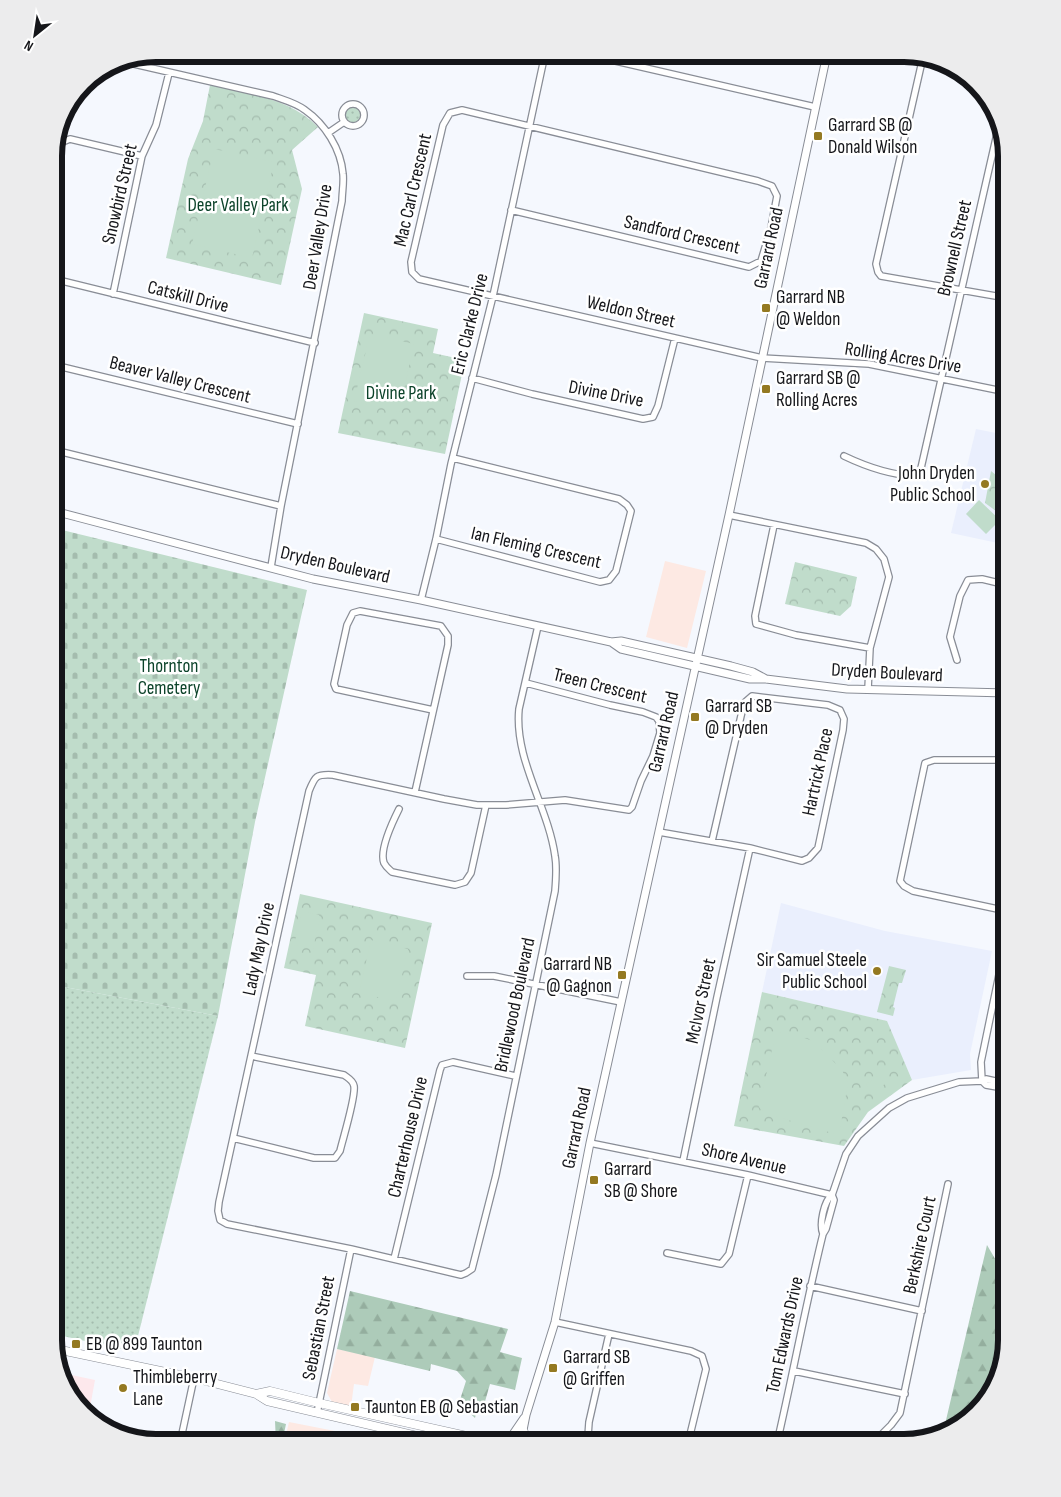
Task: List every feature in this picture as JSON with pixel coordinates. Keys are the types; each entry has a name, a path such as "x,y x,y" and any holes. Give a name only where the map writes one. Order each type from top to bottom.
{"main road":[{"path":"63,1350 194,1378 256,1394 267,1401 408,1434"},
{"path":"256,1394 270,1391 458,1434"},
{"path":"523,1430 525,1434"}],"street":[{"name":"Eric Clarke Drive","path":"420,600 436,539 452,458 493,296 543,63"},
{"path":"624,63 815,107"},
{"name":"Garrard Road","path":"521,1434 555,1322 590,1143 697,663 825,63"},
{"path":"921,64 876,264 877,269 881,276 998,296"},
{"name":"Deer Valley Drive","path":"136,65 273,96 291,102 305,109 318,121 337,150 343,174 342,201 281,506 271,567"},
{"name":"Snowbird Street","path":"113,294 142,156 156,125 169,73"},
{"name":"Mac Carl Crescent","path":"493,296 419,279 412,272 411,262 443,125 450,113 462,110 530,127"},
{"path":"328,134 344,122"},
{"name":"Sandford Crescent","path":"511,210 750,267 761,261 771,228 776,196 772,186 758,180 530,127"},
{"name":"Brownell Street","path":"844,456 865,466 899,476 915,476 921,468 996,137"},
{"path":"64,142 70,139 142,156"},
{"name":"Catskill Drive","path":"63,281 315,343"},
{"name":"Weldon Street","path":"493,296 762,358"},
{"name":"Divine Drive","path":"472,378 642,419 653,417 658,406 675,338"},
{"name":"Rolling Acres Drive","path":"762,358 869,364 998,390"},
{"name":"Beaver Valley Crescent","path":"63,367 298,424"},
{"path":"63,452 281,506"},
{"name":"Ian Fleming Crescent","path":"436,539 600,582 609,580 616,571 631,511 628,505 619,499 452,458"},
{"name":"Dryden Boulevard","path":"63,513 314,579 611,642 621,649 753,672 766,680 847,690 998,693"},
{"path":"729,515 774,526 866,543 876,549 884,559 889,577 870,648 868,689"},
{"path":"774,526 755,616 756,624 796,635 870,648"},
{"path":"957,660 950,637 960,596 968,580 982,579 998,583"},
{"path":"415,792 448,645 448,636 441,626 390,615 360,611 353,613 347,625 334,684 336,689 432,710"},
{"name":"Bridlewood Boulevard","path":"350,1248 461,1275 472,1269 496,1175 515,1076 555,891 555,856 552,839 525,758 518,722 519,709 538,626"},
{"name":"Treen Crescent","path":"526,683 643,712 656,717 660,727 653,756 640,781 632,807 629,810 565,800 539,802"},
{"name":"Hartrick Place","path":"658,832 750,848 802,861 809,858 818,848 843,730 844,719 840,710 828,705 752,696 744,703 712,841"},
{"path":"998,760 934,760 925,764 900,881 904,886 913,891 998,909"},
{"name":"Lady May Drive","path":"350,1248 227,1224 220,1220 218,1211 309,791 315,778 321,774 444,799 486,805 539,802"},
{"path":"399,809 389,830 383,858 385,865 392,872 455,885 465,882 471,873 486,805"},
{"name":"McIvor Street","path":"683,1161 716,997 750,848"},
{"path":"467,976 494,976 621,1002"},
{"path":"982,1081 981,1062 998,980"},
{"path":"233,1138 314,1158 334,1158 340,1152 354,1096 354,1085 351,1079 344,1075 252,1056"},
{"name":"Charterhouse Drive","path":"394,1259 442,1066 453,1062 515,1076"},
{"name":"Tom Edwards Drive","path":"779,1434 822,1234 820,1228 828,1198 832,1195 846,1154 858,1136 889,1108 907,1098 959,1082 982,1081 986,1085 998,1087"},
{"name":"Shore Avenue","path":"590,1143 748,1174 832,1195"},
{"path":"667,1253 721,1264 729,1254 748,1174"},
{"name":"Berkshire Court","path":"882,1434 900,1413 948,1184"},
{"name":"Sebastian Street","path":"317,1413 350,1248"},
{"path":"810,1286 922,1311"},
{"path":"555,1322 691,1350 702,1356 706,1369 690,1434"},
{"path":"588,1434 589,1422 609,1334"},
{"path":"794,1371 905,1394"},
{"path":"182,1434 194,1378"},
{"name":"Garrard Road","path":"513,1434 526,1415"}],"shaded area":[{"name":"John Dryden Public School","path":"976,429 998,433 998,543 951,533"},
{"path":"665,561 706,571 687,648 646,637"},
{"name":"Sir Samuel Steele Public School","path":"781,903 885,931 992,951 970,1054 971,1070 912,1080 886,1021 762,992"},
{"path":"337,1349 375,1357 368,1386 354,1384 351,1407 332,1402 327,1393"},
{"path":"69,1375 95,1380 90,1407 75,1388"},
{"path":"289,1422 350,1434 286,1434"}],"green space":[{"name":"Deer Valley Park","path":"210,85 282,103 307,117 318,127 292,150 302,189 281,285 166,258 188,159 203,121"},
{"path":"353,107 359,109 361,115 359,121 353,123 347,121 345,115 347,109"},
{"path":"214,149 274,162 252,258 192,244"},
{"name":"Divine Park","path":"364,313 438,329 433,353 465,360 445,454 338,433"},
{"path":"370,334 414,344 399,412 354,401"},
{"path":"991,471 998,477 998,512 985,503"},
{"path":"979,500 998,518 998,522 986,534 966,514"},
{"name":"Thornton Cemetery","path":"63,530 307,590 255,822 218,1016 62,987"},
{"path":"795,562 857,577 851,606 840,616 785,604"},
{"path":"300,894 432,923 405,1048 305,1026 316,975 284,968"},
{"path":"302,911 319,915 320,917 313,949 294,945"},
{"path":"371,940 408,949 396,1001 359,993"},
{"path":"889,966 906,970 902,983 899,983 893,1007 895,1008 893,1016 877,1012"},
{"path":"62,987 218,1016 134,1352 62,1336"},
{"path":"762,992 887,1021 912,1080 868,1112 844,1146 734,1126"},
{"path":"776,1032 793,1034 813,1041 842,1070 848,1083 839,1135 764,1113 759,1107"},
{"path":"879,1075 885,1084 871,1093 866,1084"},
{"path":"987,1245 998,1264 998,1353 991,1377 979,1398 962,1415 945,1425"},
{"path":"350,1291 508,1329 500,1352 522,1358 515,1390 490,1384 484,1405 478,1405 475,1418 459,1403 466,1381 457,1371 431,1364 430,1371 337,1349"},
{"path":"275,1421 286,1424 284,1434 276,1434"}],"place":[{"name":"Garrard SB @ Donald Wilson","path":"818,136"},
{"name":"Garrard NB @ Weldon","path":"766,308"},
{"name":"Garrard SB @ Rolling Acres","path":"766,389"},
{"name":"John Dryden Public School","path":"985,484"},
{"name":"Garrard SB @ Dryden","path":"695,717"},
{"name":"Sir Samuel Steele Public School","path":"877,971"},
{"name":"Garrard NB @ Gagnon","path":"622,975"},
{"name":"Garrard SB @ Shore","path":"594,1180"},
{"name":"EB @ 899 Taunton","path":"76,1344"},
{"name":"Garrard SB @ Griffen","path":"553,1368"},
{"name":"Thimbleberry Lane","path":"123,1388"},
{"name":"Taunton EB @ Sebastian","path":"355,1407"}]}
